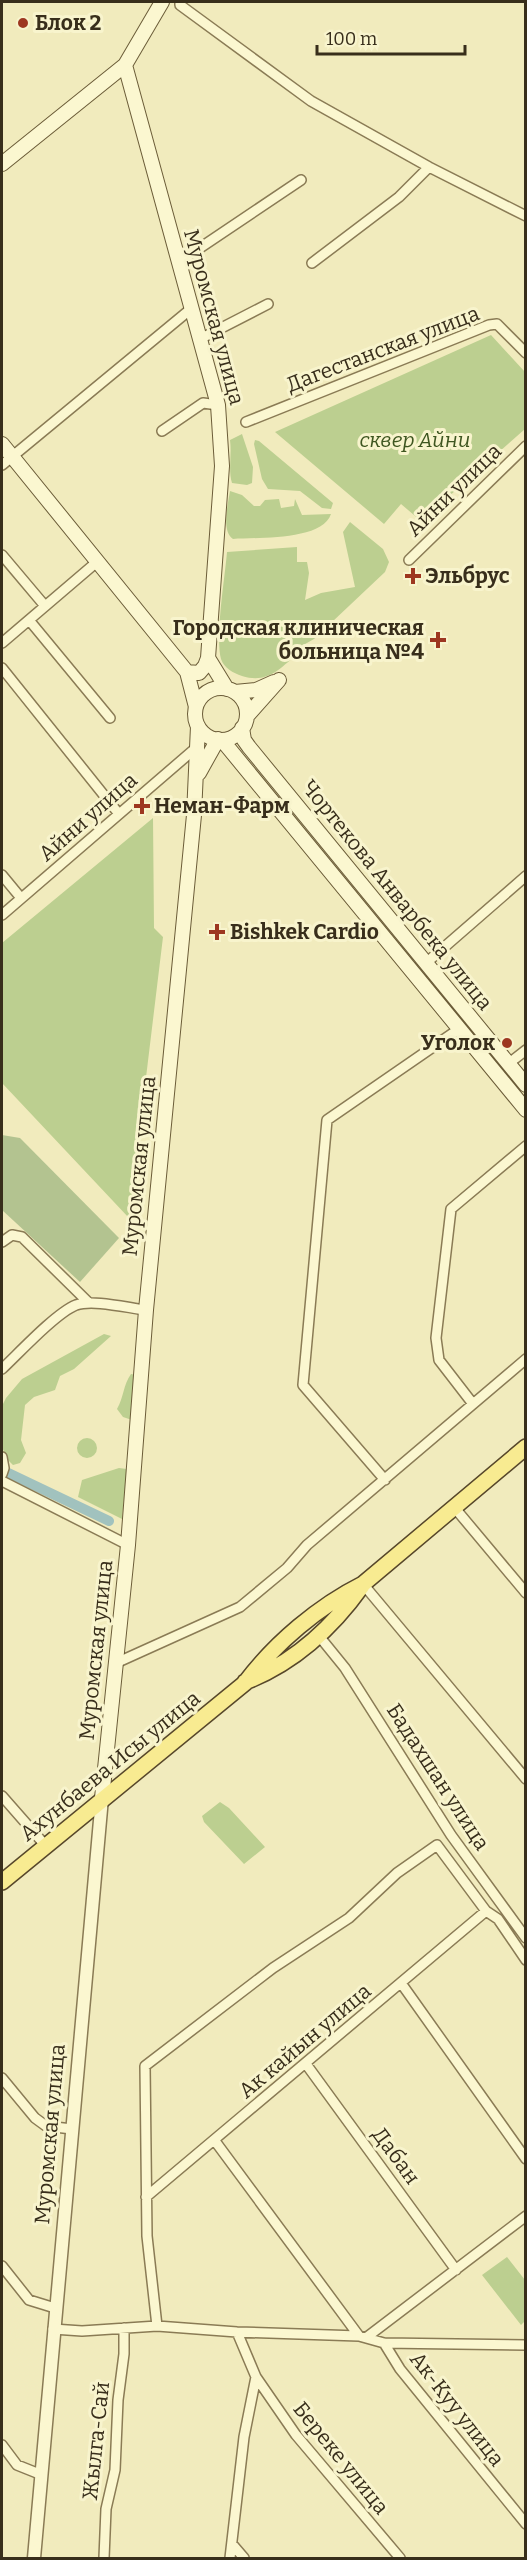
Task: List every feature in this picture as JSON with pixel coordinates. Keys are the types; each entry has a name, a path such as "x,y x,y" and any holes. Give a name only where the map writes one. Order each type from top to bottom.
{"main road":[{"path":"2,164 125,65 162,2"},
{"name":"Муромская улица","path":"125,65 218,405 222,466 208,658"},
{"path":"2,444 7,461 98,561 187,672 196,707 198,726 205,734 220,740 231,737 279,680 256,690 217,688 207,692 196,707"},
{"path":"187,672 199,673 208,658 231,690 244,702 244,722"},
{"name":"Чортекова Анварбека улица","path":"244,722 244,740 249,747 525,1086"},
{"name":"Муромская улица","path":"102,1798 128,1545 146,1310 196,781 198,726"},
{"path":"196,781 201,766 220,740"},
{"name":"Чортекова Анварбека улица","path":"220,740 525,1110"},
{"name":"Ахунбаева Исы улица","path":"245,1683 260,1662 306,1622 341,1595 363,1584 525,1447"},
{"name":"Ахунбаева Исы улица","path":"2,1882 245,1683 268,1673 319,1636 349,1604 363,1584"}],"street":[{"path":"180,2 180,5 311,101 429,167 525,216"},
{"path":"312,263 399,197 429,167"},
{"path":"179,262 301,180"},
{"path":"200,339 268,304"},
{"path":"7,461 192,308"},
{"name":"Дагестанская улица","path":"246,422 489,325 497,324 525,353"},
{"path":"162,431 203,403 218,405"},
{"name":"Айни улица","path":"409,560 525,446"},
{"path":"2,555 45,606"},
{"path":"2,643 98,561"},
{"path":"29,620 110,718"},
{"path":"2,668 119,814"},
{"name":"Айни улица","path":"2,915 197,747"},
{"path":"2,875 21,898"},
{"path":"426,963 521,886 525,876"},
{"path":"385,1480 303,1385 327,1120 459,1029"},
{"path":"508,1064 525,1050"},
{"path":"473,1404 439,1360 436,1338 451,1209 525,1146"},
{"path":"2,1242 12,1235 22,1237 89,1303"},
{"path":"2,1369 76,1305 89,1303 146,1310"},
{"path":"116,1663 240,1607 287,1568 307,1545 525,1359"},
{"path":"2,1457 3,1472"},
{"path":"2,1481 128,1545"},
{"path":"454,1507 525,1593"},
{"path":"363,1584 525,1779"},
{"name":"Бадахшан улица","path":"319,1636 345,1668 451,1835 525,1938"},
{"path":"2,1796 45,1845"},
{"name":"Муромская улица","path":"34,2559 102,1798"},
{"path":"157,2326 147,2236 145,2066 273,1968 349,1918 397,1873 437,1845 486,1911 498,1919 525,1960"},
{"name":"Ак кайын улица","path":"146,2197 486,1911"},
{"path":"401,1983 525,2159"},
{"name":"Дабан","path":"306,2064 456,2270"},
{"path":"2,2078 46,2126 72,2129"},
{"path":"215,2141 363,2337"},
{"path":"363,2337 456,2270 525,2216"},
{"path":"2,2266 29,2300 55,2308"},
{"path":"53,2329 82,2331 157,2326 363,2337 384,2343 525,2345"},
{"name":"Жылга-Сай","path":"104,2559 106,2509 115,2470 124,2328"},
{"name":"Береке улица","path":"237,2332 256,2377 296,2435 400,2559"},
{"name":"Ак-Куу улица","path":"384,2343 400,2369 525,2524"},
{"path":"230,2559 244,2437 256,2377"},
{"path":"2,2445 17,2464 42,2475"},
{"path":"232,2544 244,2559"}],"green space":[{"name":"сквер Айни","path":"491,335 525,372 525,429 421,521 401,504 384,524 275,432"},
{"path":"242,434 253,467 252,483 247,485 232,483 230,473 230,440"},
{"path":"255,440 333,503 331,509 322,508 300,491 268,489 262,479"},
{"path":"230,491 242,495 254,506 260,506 265,500 279,499 281,508 294,506 295,499 302,515 331,514 325,523 302,533 233,539 229,535 226,524"},
{"path":"350,522 383,549 389,562 385,572 314,639 298,648 298,653 273,673 251,678 239,675 227,668 221,659 219,637 227,552 297,547 297,562 307,562 309,573 305,600 321,593 355,587 343,532"},
{"path":"153,818 154,928 163,937 129,1218 2,1083 2,943"},
{"path":"2,1135 20,1138 119,1238 80,1282 2,1210"},
{"path":"104,1334 111,1336 74,1369 60,1376 55,1390 34,1397 25,1405 21,1440 26,1453 20,1463 13,1465 7,1459 2,1447 2,1406 6,1398 22,1379"},
{"path":"131,1374 136,1375 132,1420 123,1417 117,1409"},
{"path":"83,1438 91,1438 97,1444 97,1452 91,1458 83,1458 77,1452 77,1444"},
{"path":"119,1468 127,1469 122,1519 78,1497 82,1480"},
{"path":"220,1802 229,1808 265,1847 244,1864 204,1822 202,1816"},
{"path":"507,2257 525,2280 525,2321 521,2325 482,2275"}],"waterway":[{"path":"2,1470 109,1521"}],"place":[{"name":"Блок 2","path":"23,23"},
{"name":"Эльбрус","path":"413,576"},
{"name":"Городская клиническая больница №4","path":"438,640"},
{"name":"Неман-Фарм","path":"142,806"},
{"name":"Bishkek Cardio","path":"217,932"},
{"name":"Уголок","path":"507,1043"}]}
